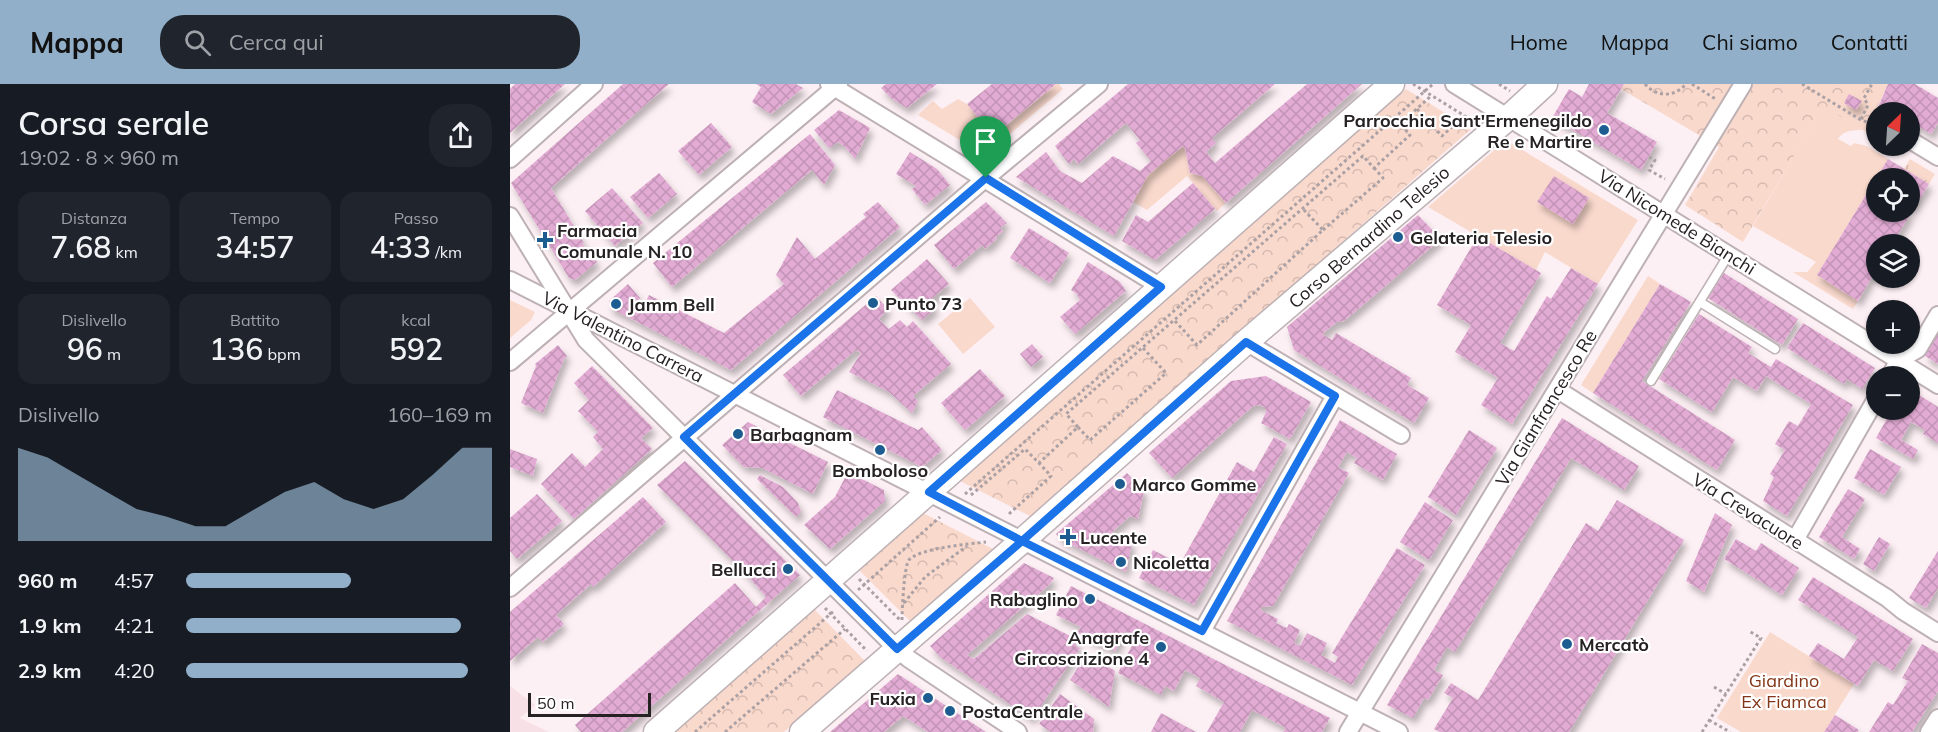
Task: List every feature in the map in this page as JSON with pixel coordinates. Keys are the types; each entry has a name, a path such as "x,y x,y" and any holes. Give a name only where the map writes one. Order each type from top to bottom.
{"street":[{"path":"510,159 594,84"},
{"path":"510,588 986,178 1099,84"},
{"path":"656,732 1392,84"},
{"name":"Via Nicomede Bianchi","path":"1454,84 1938,385"},
{"name":"Corso Bernardino Telesio","path":"802,732 1246,342 1545,84"},
{"name":"Via Gianfrancesco Re","path":"1348,732 1743,84"},
{"path":"510,362 834,85 1161,287"},
{"path":"1920,146 1938,157"},
{"path":"513,228 586,340 897,649 1018,732"},
{"name":"Via Valentino Carrera","path":"510,280 1399,732"},
{"path":"1896,366 1899,360 1918,350 1938,315"},
{"path":"1246,342 1401,435"},
{"name":"Via Crevacuore","path":"1558,390 1887,598 1938,633"},
{"path":"1202,631 1335,396"},
{"path":"1795,540 1866,416"},
{"path":"1929,732 1938,718"}],"lane":[{"path":"1651,381 1729,254"},
{"path":"1700,302 1775,349"}],"path":[{"path":"1413,84 1476,124"},
{"path":"695,732 1433,84"},
{"path":"1645,84 1657,93 1666,94 1674,93 1686,84"},
{"path":"1692,84 1729,106"},
{"path":"1802,84 1866,122"},
{"path":"1861,120 1868,105 1864,98 1872,84"},
{"path":"1502,85 1511,91"},
{"path":"1374,168 1410,135 1400,124 1431,96"},
{"path":"1417,109 1442,136 1464,116"},
{"path":"1143,348 1166,373 1090,440 1066,414 1363,156 1383,178 1197,345 1175,321"},
{"path":"1649,157 1655,160 1649,170 1665,179"},
{"path":"1303,209 1323,230"},
{"path":"1039,463 1078,427"},
{"path":"971,495 1025,449 1051,476 1009,514"},
{"path":"854,573 903,622 907,562 910,558 928,551 986,542"},
{"path":"903,604 912,590 925,577 970,544"},
{"path":"820,603 871,655"},
{"path":"725,732 845,629"},
{"path":"1702,732 1761,638 1749,631"},
{"path":"1714,687 1725,694"},
{"path":"1709,720 1730,732"},
{"path":"1719,725 1722,721"}],"shaded area":[{"path":"510,686 535,705 520,718 549,732 510,732"}],"green space":[{"path":"1056,84 1063,89 985,155 918,115 933,101 942,109 958,99 967,104 994,136"},
{"path":"1624,84 1888,84 1880,102 1866,102 1866,132 1823,107 1743,242 1685,205 1719,147 1621,89"},
{"path":"1406,89 1471,129 1030,516 958,480"},
{"path":"1823,106 1863,130 1846,132 1838,139 1851,146 1854,143 1866,146 1866,156 1883,156 1888,159 1882,168 1866,168 1866,195 1817,275 1858,301 1853,309 1793,272 1807,272 1816,262 1753,226"},
{"path":"1506,140 1638,220 1598,284 1545,252 1536,270 1428,207"},
{"path":"1183,146 1190,173 1202,176 1226,203 1217,211 1187,176 1147,210 1133,202 1148,175"},
{"path":"1910,159 1935,174 1929,184 1920,179 1920,168 1905,168"},
{"path":"1648,276 1660,284 1593,393 1581,385"},
{"path":"970,298 995,327 963,354 938,324"},
{"path":"510,300 535,312 531,320 510,338"},
{"path":"921,512 995,550 911,622 857,568"},
{"path":"812,607 865,661 784,732 670,732"},
{"name":"Giardino Ex Fiamca","path":"1770,632 1854,684 1824,732 1741,732 1717,718"}],"building":[{"path":"515,84 565,84 510,133 510,89"},
{"path":"623,84 669,84 551,188 584,243 582,244 597,262 575,280 569,278 511,183"},
{"path":"756,84 796,84 803,88 771,114 752,102 761,87"},
{"path":"886,84 937,84 907,108 891,98 881,88"},
{"path":"992,84 1056,84 993,136 967,104"},
{"path":"1128,84 1275,84 1212,138 1216,143 1206,152 1215,163 1307,84 1362,84 1226,203 1202,176 1190,173 1183,146 1148,175 1114,236 1016,177 1046,152 1060,171 1082,183 1113,156 1140,171 1151,161 1136,143 1140,140 1126,123 1078,164 1074,159 1069,164 1055,146"},
{"name":"Parrocchia Sant'Ermenegildo Re e Martire","path":"1589,84 1624,84 1607,113 1657,142 1641,170 1552,118 1569,89 1582,97"},
{"path":"1888,84 1915,84 1938,98 1938,123 1931,134 1920,127 1920,102 1880,102"},
{"path":"1849,94 1862,101 1856,110 1844,103"},
{"path":"839,110 870,128 855,159 838,142 829,148 814,130"},
{"path":"711,123 732,147 699,175 678,151"},
{"path":"810,134 835,165 824,185 812,170 672,287 653,263"},
{"path":"910,152 937,169 950,185 925,205 912,189 916,186 896,174"},
{"path":"1888,159 1903,168 1882,168"},
{"path":"659,173 677,194 648,218 630,197"},
{"path":"1554,176 1589,198 1573,224 1537,202"},
{"path":"1920,179 1929,184 1920,199"},
{"path":"1193,183 1215,209 1155,260 1122,241 1136,215 1148,222"},
{"path":"612,188 643,223 615,246 585,211"},
{"path":"1866,195 1866,222 1906,222 1898,234 1866,234 1866,287 1858,301 1817,275"},
{"path":"878,202 900,227 731,370 610,308 609,301 628,284 640,298 633,310 640,313 649,295 724,333 784,284 776,275 797,237 815,259 866,217 863,214"},
{"path":"986,202 1007,223 1000,228 1003,231 995,238 997,239 985,249 982,245 954,269 934,245"},
{"path":"1418,215 1441,239 1344,321 1337,322 1322,334 1332,340 1336,333 1411,378 1407,385 1429,398 1414,423 1294,350 1287,327"},
{"path":"1029,228 1069,253 1050,283 1010,258"},
{"path":"1478,236 1541,273 1500,343 1514,351 1547,296 1551,299 1571,268 1598,284 1512,424 1481,405 1498,378 1455,352 1471,325 1437,305"},
{"path":"927,259 949,284 929,301 936,308 922,320 891,290"},
{"path":"1088,262 1120,282 1126,291 1075,334 1060,317 1080,300 1071,290"},
{"path":"1724,273 1798,319 1782,345 1708,298"},
{"path":"1660,284 1691,302 1642,381 1735,440 1717,470 1593,393"},
{"path":"876,296 888,309 879,319 889,329 900,320 907,327 913,321 951,364 913,396 918,401 912,413 889,392 849,372 861,353 856,350 801,396 783,375"},
{"path":"1699,314 1752,347 1748,353 1771,367 1776,359 1853,405 1787,516 1763,501 1774,477 1770,474 1785,450 1775,444 1789,421 1798,426 1811,404 1766,376 1757,391 1733,377 1712,412 1659,379"},
{"path":"1803,323 1872,366 1866,366 1866,383 1862,389 1847,379 1844,384 1787,348"},
{"path":"1938,333 1938,364 1925,356"},
{"path":"1032,344 1043,357 1031,367 1020,354"},
{"path":"558,345 567,356 543,413 521,403 535,364"},
{"path":"592,366 653,428 641,438 652,449 574,519 541,484 572,453 585,467 603,449 593,437 598,432 578,411 589,400 574,383"},
{"path":"980,369 1005,396 965,430 941,403"},
{"path":"1266,376 1311,402 1290,439 1261,423 1266,412 1265,407 1258,405 1252,407 1172,478 1149,453 1231,381"},
{"path":"837,390 918,430 922,427 942,450 922,467 823,417"},
{"path":"1920,395 1938,407 1938,443 1923,434 1925,430 1911,422 1901,440 1918,450 1913,459 1876,438 1886,420 1920,420"},
{"path":"1562,418 1639,466 1624,490 1571,458 1455,652 1447,647 1434,670 1443,675 1428,700 1424,698 1413,718 1387,705"},
{"path":"1340,420 1397,454 1383,480 1354,463 1357,458 1347,452 1338,467 1349,473 1273,606 1262,607 1260,610 1278,619 1276,623 1287,628 1289,624 1300,630 1294,643 1300,646 1307,633 1327,643 1321,655 1335,663 1338,657 1332,653 1397,548 1425,565 1352,685 1227,621"},
{"path":"748,422 828,462 813,494 762,468 744,467 722,445"},
{"path":"1469,430 1497,448 1456,515 1428,497"},
{"path":"1274,437 1287,444 1194,605 1139,578 1153,550 1180,564 1237,462 1254,472"},
{"path":"510,449 537,459 533,476 510,467"},
{"path":"1870,449 1901,467 1884,495 1854,478"},
{"path":"685,461 800,575 622,732 581,732 575,725 735,583 756,607 766,597 657,485"},
{"path":"848,472 884,490 885,501 830,549 804,525 835,497"},
{"path":"1127,473 1144,491 1138,519 1130,516 1112,532 1132,542 1126,572 1062,540 1056,534"},
{"path":"760,475 783,487 798,503 801,512 796,517 757,479"},
{"path":"1848,489 1865,499 1842,537 1860,549 1854,559 1819,537"},
{"path":"537,494 562,521 517,559 510,551 510,518"},
{"path":"643,497 666,522 593,587 591,584 556,615 564,624 543,642 538,637 510,661 510,612"},
{"name":"Mercatò","path":"1617,500 1684,540 1569,732 1440,732 1434,729 1453,698 1444,693 1451,683 1478,700 1586,523 1598,531"},
{"path":"1425,502 1453,520 1429,560 1400,542"},
{"path":"1715,513 1732,525 1704,592 1686,581"},
{"path":"1879,537 1890,544 1874,571 1863,564"},
{"path":"1736,539 1756,551 1761,543 1799,568 1782,595 1724,559"},
{"path":"1938,551 1938,588 1926,608 1909,598"},
{"path":"1024,563 1054,578 1049,585 967,655 974,659 1027,614 1078,640 1075,646 1080,648 1032,719 940,657 930,646"},
{"path":"1813,577 1913,639 1893,671 1874,660 1858,686 1809,656 1818,643 1844,659 1858,637 1798,600"},
{"path":"1071,586 1330,718 1322,732 1283,732 1286,728 1252,710 1240,732 1207,732 1224,702 1196,686 1200,678 1185,670 1174,691 1165,686 1161,695 1118,673 1136,637 1125,631 1115,651 1077,633 1081,627 1056,615"},
{"path":"1922,644 1938,653 1938,691 1912,732 1869,732 1888,702 1893,705 1908,681 1902,678"},
{"path":"1087,653 1115,671 1109,707 1070,680"},
{"path":"898,674 986,732 928,732 903,716 884,732 830,732"},
{"path":"1060,694 1094,719 1093,732 1051,732 1039,724"},
{"path":"1161,713 1196,732 1151,732"},
{"path":"1835,715 1859,730 1858,732 1824,732"}],"place":[{"name":"Parrocchia Sant'Ermenegildo Re e Martire","path":"1604,130"},
{"name":"Gelateria Telesio","path":"1398,237"},
{"name":"Farmacia Comunale N. 10","path":"545,240"},
{"name":"Punto 73","path":"873,303"},
{"name":"Jamm Bell","path":"616,304"},
{"name":"Barbagnam","path":"738,434"},
{"name":"Bomboloso","path":"880,450"},
{"name":"Marco Gomme","path":"1120,484"},
{"name":"Lucente","path":"1068,537"},
{"name":"Nicoletta","path":"1121,562"},
{"name":"Bellucci","path":"788,569"},
{"name":"Rabaglino","path":"1090,599"},
{"name":"Mercatò","path":"1567,644"},
{"name":"Anagrafe Circoscrizione 4","path":"1161,647"},
{"name":"Fuxia","path":"928,698"},
{"name":"PostaCentrale","path":"950,711"}],"route":[{"path":"986,178 684,437 897,649 1022,541 1202,631 1335,396 1246,342 1022,541 929,492 1161,287 986,178"}]}
